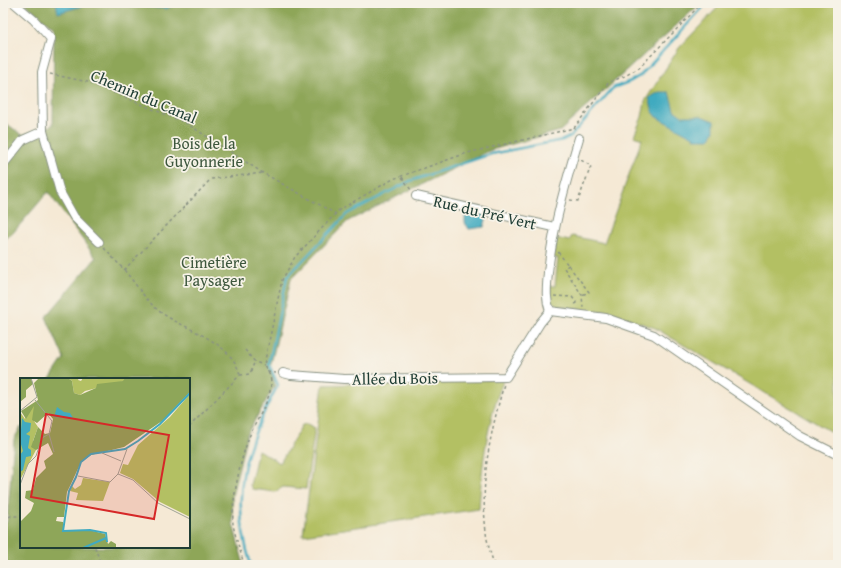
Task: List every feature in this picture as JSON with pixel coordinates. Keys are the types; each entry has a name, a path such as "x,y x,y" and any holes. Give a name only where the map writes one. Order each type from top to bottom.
{"street":[{"path":"14,3 34,20 51,39 42,72 43,131 60,192 74,217 99,242"},
{"path":"3,165 23,140 43,131"},
{"path":"550,311 546,296 554,227 579,138"},
{"name":"Rue du Pré Vert","path":"413,193 554,227"},
{"path":"506,377 540,323 550,311"},
{"path":"550,311 606,318 654,335 800,436 838,455"},
{"name":"Allée du Bois","path":"283,373 344,379 506,377"}],"path":[{"path":"244,565 233,524 236,490 248,437 271,389 271,378 264,365 282,280 295,257 336,214 393,179 467,153 574,128 609,82 625,76 639,68 702,3"},
{"name":"Chemin du Canal","path":"42,72 88,82 186,123 263,173 336,214"},
{"path":"562,199 578,201 591,166 573,157"},
{"path":"124,270 212,179 263,173"},
{"path":"401,176 413,193"},
{"path":"99,242 146,298 161,313 218,345 230,355 237,365 240,375"},
{"path":"551,246 556,249 589,292 582,295"},
{"path":"568,265 564,268 582,295 583,308"},
{"path":"245,350 254,362 264,365"},
{"path":"190,426 240,375 250,374 254,362"},
{"path":"494,565 486,534 484,491 490,433 506,377"},
{"path":"3,519 11,516 20,516"},
{"path":"95,548 101,565"}],"green space":[{"name":"Bois de la Guyonnerie","path":"24,3 701,3 560,131 491,150 348,221 291,279 270,368 275,385 247,434 232,496 233,524 244,565 3,565 3,524 7,522 14,439 20,429 20,548 190,548 190,378 51,378 64,358 46,317 96,258 48,192 12,234 3,240 3,121 22,135 53,125 54,28"},
{"path":"722,3 838,3 838,436 655,328 606,311 591,311 558,306 550,300 550,286 555,286 558,258 553,258 556,238 569,241 572,236 604,243 642,139 634,136 642,117 645,101 679,48"},
{"path":"504,379 493,410 489,427 479,509 303,535 323,385"},
{"path":"307,424 315,428 306,489 283,487 275,492 252,489 250,485 258,450 280,463 302,425"}],"water":[{"path":"56,3 93,3 58,13"},
{"path":"113,3 178,3 166,9"},
{"path":"659,92 669,92 674,110 682,116 701,116 714,121 714,130 710,139 697,139 658,118 653,112 649,98"},
{"path":"465,209 488,213 484,227 469,229 465,223"}],"waterway":[{"path":"251,565 244,540 241,516 241,494 244,472 256,430 278,385 269,364 287,277 347,214 410,181 491,154 563,140 571,136 613,88 631,81 641,75 707,3"}],"park label":[{"name":"Cimetière Paysager","path":"214,271"}]}
